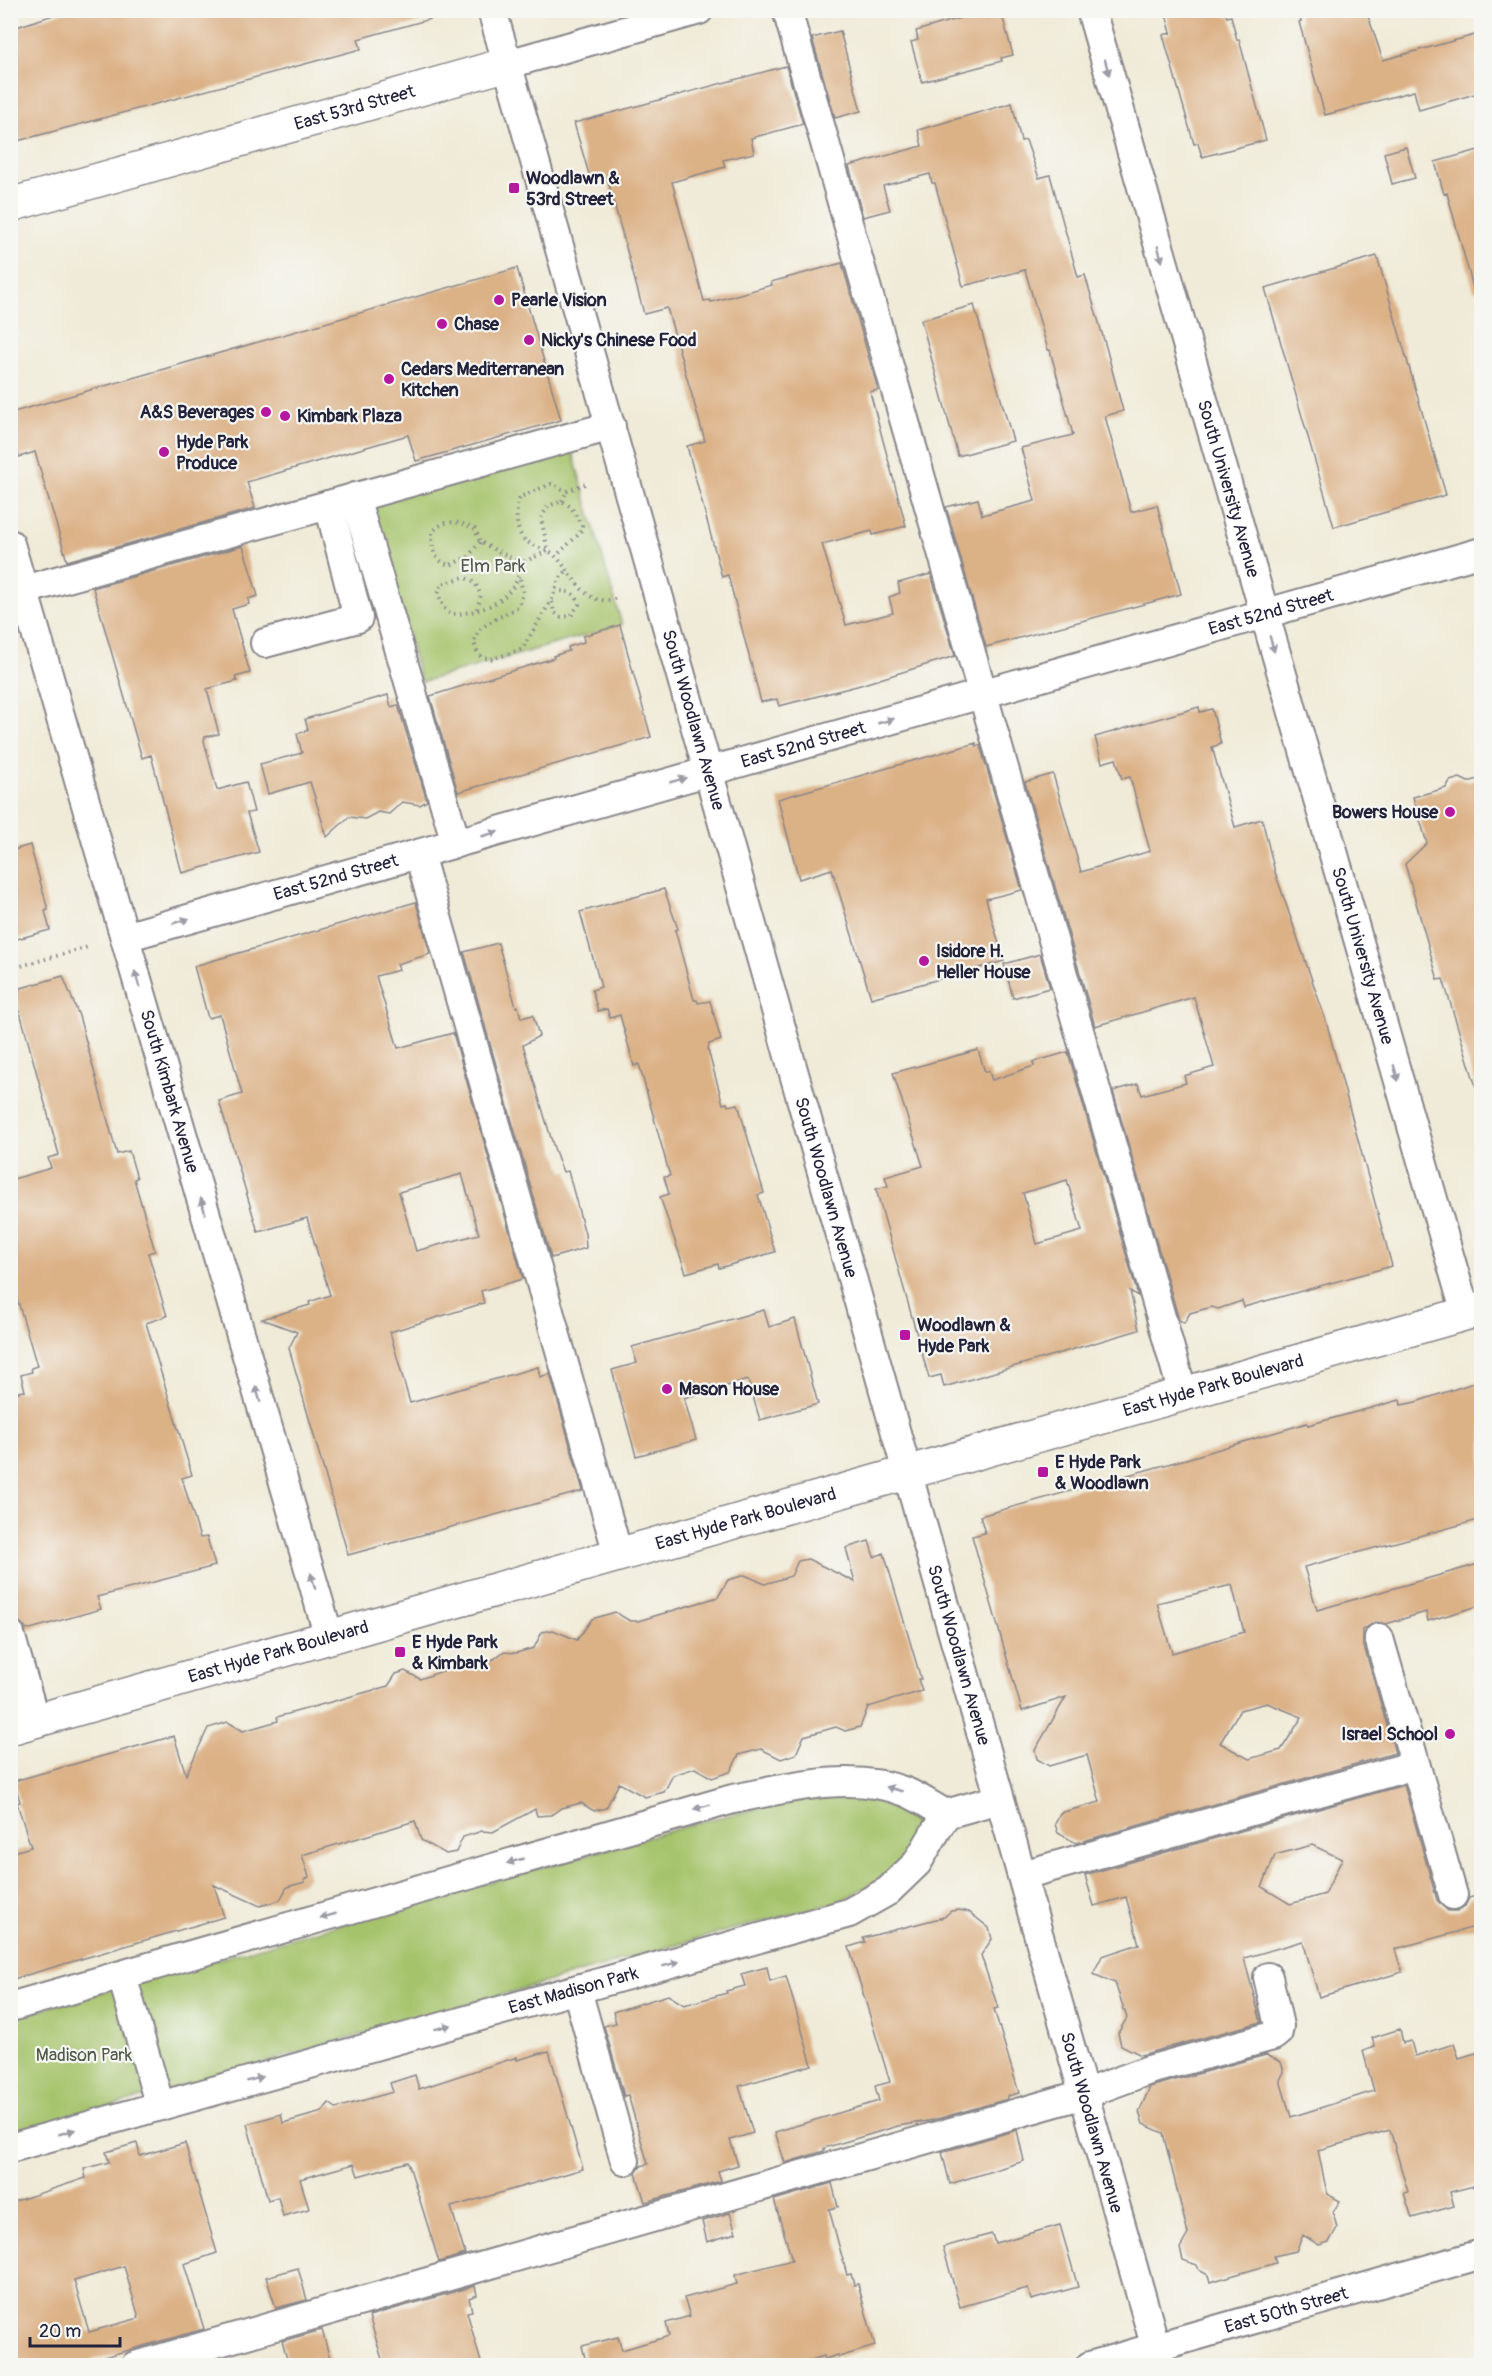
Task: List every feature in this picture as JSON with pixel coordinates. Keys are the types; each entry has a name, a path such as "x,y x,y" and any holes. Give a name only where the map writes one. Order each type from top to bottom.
{"main road":[{"name":"East 53rd Street","path":"10,205 508,64"},
{"name":"East Hyde Park Boulevard","path":"23,1724 1474,1311"}],"street":[{"name":"South Woodlawn Avenue","path":"492,10 909,1471 999,1799 1023,1875 1158,2356"},
{"name":"East 53rd Street","path":"508,64 699,10"},
{"path":"787,10 1183,1394"},
{"name":"South University Avenue","path":"1090,10 1263,614 1474,1311"},
{"path":"24,590 611,426"},
{"path":"265,643 358,618 342,501"},
{"path":"342,501 456,843"},
{"name":"South Kimbark Avenue","path":"10,544 329,1637"},
{"name":"East 52nd Street","path":"125,937 1482,552"},
{"path":"419,854 618,1554"},
{"path":"10,1634 23,1724"},
{"path":"1379,1638 1453,1895"},
{"path":"1023,1875 1415,1765"},
{"path":"10,2007 733,1798 796,1787 846,1783 877,1784 906,1792 946,1814 999,1799"},
{"name":"East Madison Park","path":"10,2148 849,1913 888,1891 917,1863 946,1814"},
{"path":"122,1976 160,2106"},
{"path":"135,2366 1084,2094 1149,2070 1272,2036 1278,2032 1279,2026 1268,1977"},
{"path":"577,1990 625,2161"},
{"name":"East 50th Street","path":"1090,2366 1158,2356 1482,2254"}],"path":[{"path":"567,491 551,484 520,497 516,509 518,525 527,543 556,556 566,572 587,594 603,601 617,598"},
{"path":"548,551 541,518 548,506 562,501 567,491 585,484"},
{"path":"556,556 580,534 582,526 578,515 562,501"},
{"path":"480,542 468,557 450,565 437,557 432,549 432,532 439,525 453,521 475,528 480,542 521,563"},
{"path":"521,563 548,551"},
{"path":"521,563 520,579 524,593 519,606 478,630 473,637 474,649 481,657 493,659 522,649 552,598 559,579 566,572"},
{"path":"477,609 481,595 475,583 464,577 442,584 438,594 444,608 450,614 465,614 477,609 503,598 520,579"},
{"path":"552,598 554,612 561,617 572,616 577,610 579,604 577,597 570,591 556,590"},
{"path":"10,969 88,947"}],"green space":[{"name":"Elm Park","path":"571,447 622,625 421,682 370,505"},
{"name":"Madison Park","path":"837,1793 886,1798 909,1807 927,1822 914,1848 886,1876 839,1902 718,1933 11,2135 11,2018 708,1820 803,1798"}],"building":[{"path":"69,10 432,10 434,18 358,39 361,49 10,143 10,29"},
{"path":"1165,10 1224,10 1227,17 1231,16 1266,140 1202,157 1198,143 1194,144 1163,35 1171,33"},
{"path":"1298,10 1366,10 1383,60 1482,33 1482,92 1419,110 1414,91 1325,115 1299,22 1301,21"},
{"path":"985,11 987,18 1002,15 1013,55 1001,58 1002,61 922,82 911,42 918,40 916,31"},
{"path":"840,31 861,111 835,118 812,38"},
{"path":"786,66 803,124 751,138 754,153 723,160 725,167 672,182 704,301 710,300 711,302 772,285 771,282 842,263 878,390 870,392 906,526 873,535 872,531 822,544 846,625 893,613 889,597 900,593 898,583 931,574 955,656 857,686 779,706 777,699 761,702 728,575 722,577 687,446 705,441 667,308 644,314 607,177 591,181 574,123"},
{"path":"1012,103 1021,141 1026,140 1039,178 1050,175 1078,277 1085,275 1106,347 1123,411 1105,416 1131,512 1157,505 1181,594 986,647 946,507 978,499 982,515 1035,501 1021,448 1073,435 1050,350 1048,350 1025,270 963,286 935,183 932,183 930,174 883,186 890,210 863,217 849,166 922,146 918,130"},
{"path":"1406,147 1415,178 1392,184 1384,153"},
{"path":"1482,149 1482,290 1474,291 1447,193 1444,194 1435,162"},
{"path":"1377,256 1446,495 1334,527 1265,288"},
{"name":"Kimbark Plaza","path":"517,268 561,420 416,461 408,435 247,482 255,508 67,561 35,452 19,457 17,451 10,453 10,413"},
{"path":"974,305 1013,441 958,456 921,320"},
{"path":"243,546 258,596 248,599 249,604 232,609 250,673 235,677 237,681 207,689 219,734 205,737 204,741 217,790 246,782 254,812 247,813 259,852 182,873 151,755 142,758 93,588"},
{"path":"620,625 651,737 458,792 430,696 554,658 553,656 569,651 568,647 584,642 583,636"},
{"path":"388,695 391,707 398,705 427,801 420,805 402,802 389,814 378,812 365,819 349,817 327,837 310,782 268,794 260,764 302,753 297,734 308,730 305,719"},
{"path":"1199,707 1200,712 1212,709 1221,744 1212,747 1235,827 1262,819 1275,872 1326,1021 1392,1266 1244,1307 1242,1301 1218,1309 1212,1307 1190,1313 1184,1323 1179,1320 1113,1091 1138,1084 1142,1095 1186,1083 1184,1076 1214,1067 1194,997 1095,1026 1025,782 1053,774 1081,872 1150,851 1130,777 1122,779 1116,759 1102,763 1095,737"},
{"path":"976,743 976,746 980,745 1022,890 986,899 1004,961 871,998 832,869 799,879 778,799"},
{"path":"1460,778 1468,782 1482,778 1482,1086 1476,1087 1443,979 1438,980 1405,864 1427,843 1413,797 1446,788 1450,781"},
{"path":"30,845 48,910 45,911 50,930 10,941 10,851"},
{"path":"664,889 678,929 675,930 694,1000 698,1003 710,1001 721,1040 709,1044 708,1050 723,1104 727,1103 728,1106 738,1104 764,1193 758,1195 775,1252 719,1268 718,1264 686,1273 660,1197 669,1194 664,1177 670,1176 639,1064 634,1066 620,1015 610,1018 607,1009 598,1011 592,990 601,987 580,912"},
{"path":"416,902 430,954 397,964 399,970 376,976 398,1048 453,1033 523,1279 481,1291 484,1303 390,1332 410,1403 538,1367 540,1377 550,1374 583,1491 348,1555 289,1348 297,1332 262,1319 310,1305 309,1302 330,1295 307,1218 258,1232 219,1101 242,1094 220,1015 208,1018 194,966","holes":["462,1174 479,1234 416,1251 399,1192"]},
{"path":"498,943 521,1018 533,1015 539,1036 523,1045 554,1148 563,1172 568,1171 585,1234 586,1248 551,1258 464,952"},
{"path":"1040,954 1050,988 1013,998 1004,964"},
{"path":"63,976 79,1016 117,1154 129,1151 137,1178 134,1179 155,1251 148,1253 167,1316 146,1323 192,1475 182,1478 200,1538 207,1537 215,1566 97,1597 101,1609 27,1630 16,1619 10,1601 10,1393 25,1391 21,1375 32,1372 31,1368 37,1366 17,1298 10,1299 10,1180 51,1168 48,1158 59,1155 14,990"},
{"path":"978,1050 985,1072 989,1071 992,1080 1034,1066 1033,1062 1068,1052 1138,1296 1130,1291 1139,1330 944,1387 941,1375 929,1378 876,1189 888,1186 885,1177 923,1166 893,1073","holes":["1067,1180 1082,1231 1037,1244 1023,1193"]},
{"name":"Mason House","path":"764,1310 769,1327 795,1319 818,1404 760,1420 748,1380 684,1398 696,1440 636,1456 612,1370 637,1363 632,1347"},
{"path":"1482,1380 1482,1519 1304,1567 1317,1610 1482,1563 1482,1605 1428,1621 1426,1612 1386,1624 1375,1622 1363,1630 1363,1643 1395,1753 1076,1843 1058,1833 1055,1824 1060,1813 1100,1802 1087,1755 1049,1766 1037,1759 1035,1750 1066,1697 1022,1711 972,1536 985,1533 980,1516 1307,1423 1308,1425 1400,1400 1401,1405","holes":["1232,1585 1244,1632 1172,1653 1157,1603","1267,1703 1302,1717 1281,1750 1249,1759 1220,1743 1240,1710"]},
{"path":"869,1541 874,1557 884,1553 921,1679 918,1679 922,1691 868,1707 860,1727 845,1731 836,1727 804,1736 796,1754 781,1759 761,1749 739,1755 730,1772 712,1778 695,1768 673,1775 664,1792 645,1797 619,1783 606,1808 594,1811 581,1803 561,1808 551,1815 537,1816 535,1809 493,1832 482,1831 463,1837 456,1852 446,1854 421,1840 415,1821 302,1855 309,1877 304,1880 305,1882 287,1887 280,1900 260,1906 214,1885 224,1917 10,1980 10,1853 31,1847 17,1803 20,1802 14,1781 174,1736 186,1775 208,1728 228,1722 243,1731 278,1721 277,1717 388,1686 396,1674 405,1671 420,1679 451,1668 461,1668 494,1659 503,1652 516,1653 534,1648 542,1632 553,1630 577,1640 592,1619 615,1612 630,1621 638,1621 718,1597 728,1580 745,1575 765,1584 791,1576 798,1561 808,1559 855,1582 846,1548"},
{"path":"1404,1785 1437,1900 1448,1911 1457,1911 1465,1906 1469,1898 1482,1894 1482,1925 1395,1949 1402,1972 1319,1997 1303,1941 1244,1958 1261,2022 1141,2055 1121,2045 1118,2033 1127,2018 1115,1983 1093,1974 1102,1956 1139,1944 1126,1897 1094,1906 1085,1875","holes":["1312,1845 1342,1859 1325,1894 1290,1904 1262,1887 1275,1855"]},
{"path":"951,1911 969,1912 989,1928 992,1939 981,1955 998,2008 994,2009 1019,2093 1008,2096 1008,2099 933,2120 898,2126 824,2148 824,2151 785,2163 775,2132 879,2101 875,2086 890,2082 849,1947 865,1942 863,1938 944,1917"},
{"path":"767,1967 770,1981 786,1976 812,2065 739,2086 753,2133 730,2140 738,2165 718,2171 721,2181 645,2202 636,2173 641,2166 648,2164 628,2095 624,2096 604,2026 616,2023 613,2012 668,1995 684,2005 727,1993 726,1991 745,1986 741,1974"},
{"path":"1400,2029 1403,2043 1411,2041 1415,2056 1454,2044 1459,2058 1482,2051 1482,2184 1450,2192 1454,2206 1412,2218 1404,2193 1408,2192 1390,2130 1318,2150 1327,2194 1340,2201 1333,2212 1337,2228 1329,2242 1319,2245 1303,2235 1296,2251 1274,2256 1276,2263 1210,2282 1208,2275 1199,2270 1197,2265 1183,2260 1180,2248 1188,2234 1163,2133 1143,2124 1139,2112 1150,2087 1266,2055 1281,2062 1284,2072 1280,2080 1291,2117 1374,2091 1363,2051 1375,2047 1372,2038"},
{"path":"549,2051 583,2169 451,2207 465,2254 439,2262 408,2162 358,2176 354,2164 300,2179 309,2209 283,2216 278,2197 268,2200 247,2124 281,2114 283,2123 322,2112 329,2103 336,2108 393,2092 390,2083 415,2075 419,2089 517,2057 517,2060"},
{"path":"1017,2130 1024,2161 950,2184 942,2152"},
{"path":"137,2143 140,2156 185,2143 217,2253 184,2264 204,2329 72,2366 10,2366 10,2203 86,2178 84,2169 109,2162 106,2152","holes":["124,2266 139,2318 89,2332 74,2281"]},
{"path":"832,2183 838,2207 829,2209 847,2275 851,2274 854,2285 858,2284 875,2346 839,2357 838,2355 825,2359 824,2356 790,2366 587,2366 582,2346 618,2337 622,2350 669,2336 666,2323 690,2316 684,2298 737,2284 735,2275 792,2260 774,2200"},
{"path":"730,2213 736,2233 707,2242 702,2221"},
{"path":"1060,2225 1078,2287 1031,2300 1028,2288 960,2307 943,2247 992,2234 995,2243"},
{"path":"298,2268 307,2300 276,2308 266,2277"},
{"path":"475,2286 477,2295 469,2298 472,2311 467,2312 482,2366 384,2366 369,2316"},
{"path":"322,2330 332,2366 289,2366 282,2341"}],"place":[{"name":"Woodlawn & 53rd Street","path":"514,188"},
{"name":"Pearle Vision","path":"499,300"},
{"name":"Chase","path":"442,324"},
{"name":"Nicky's Chinese Food","path":"529,340"},
{"name":"Cedars Mediterranean Kitchen","path":"389,379"},
{"name":"A&S Beverages","path":"266,412"},
{"name":"Kimbark Plaza","path":"285,416"},
{"name":"Hyde Park Produce","path":"164,452"},
{"name":"Bowers House","path":"1450,812"},
{"name":"Isidore H. Heller House","path":"924,961"},
{"name":"Woodlawn & Hyde Park","path":"905,1335"},
{"name":"Mason House","path":"667,1389"},
{"name":"E Hyde Park & Woodlawn","path":"1043,1472"},
{"name":"E Hyde Park & Kimbark","path":"400,1652"},
{"name":"Israel School","path":"1450,1734"}]}
